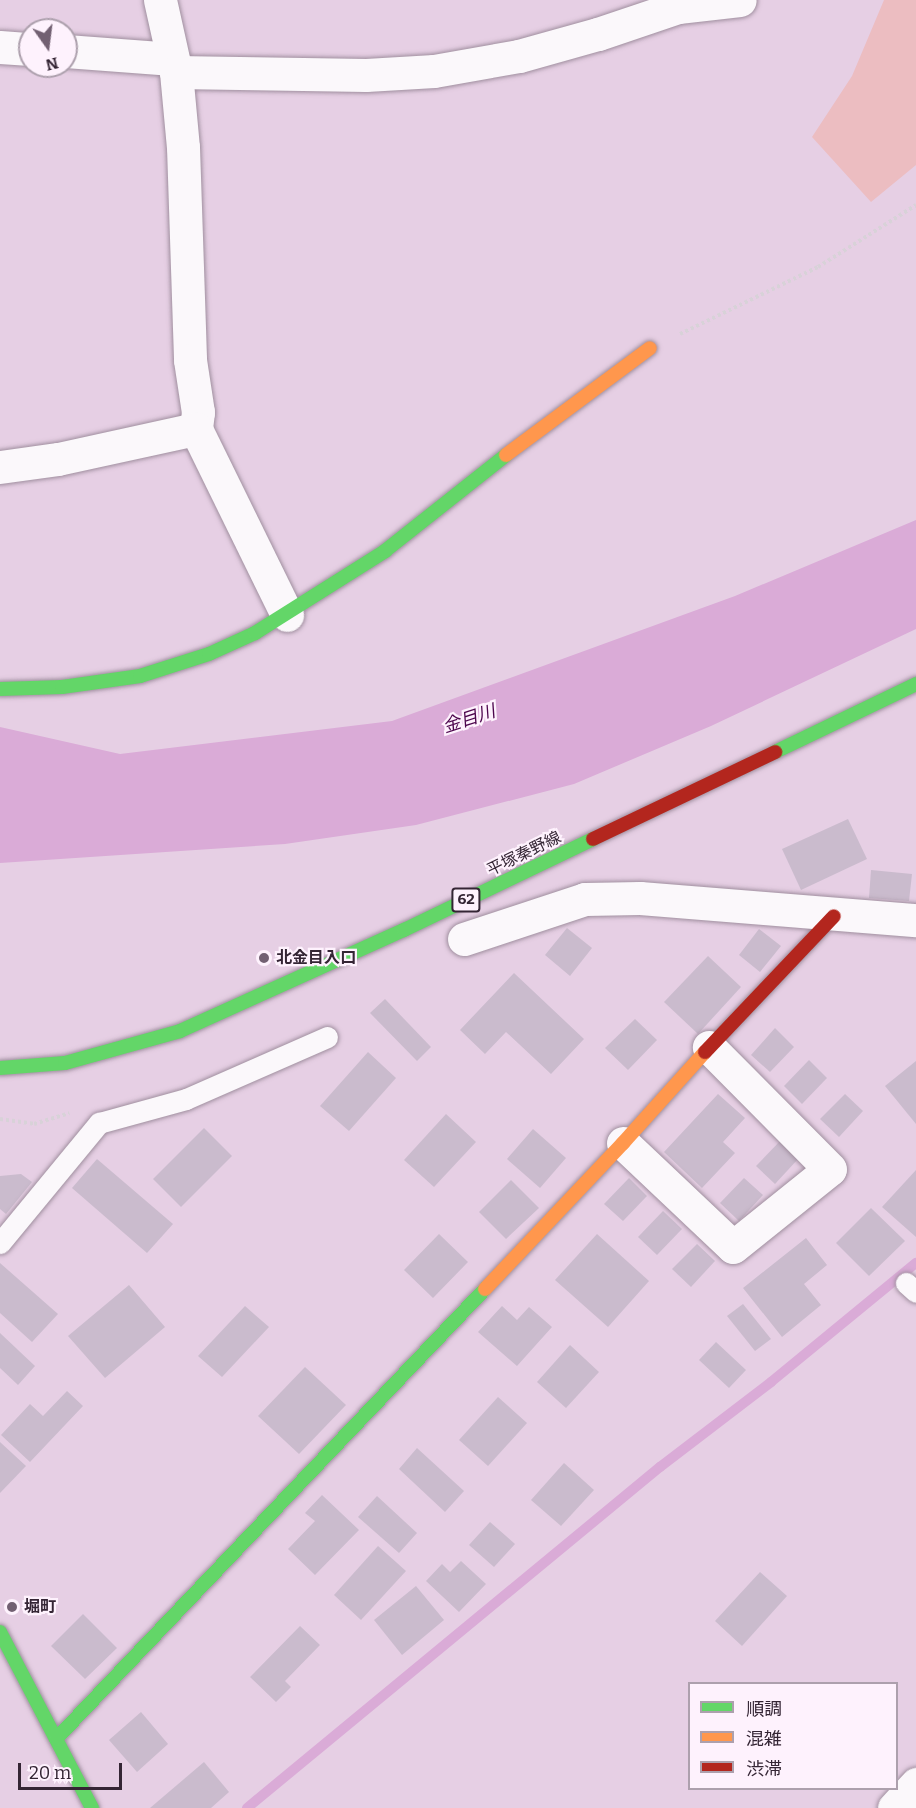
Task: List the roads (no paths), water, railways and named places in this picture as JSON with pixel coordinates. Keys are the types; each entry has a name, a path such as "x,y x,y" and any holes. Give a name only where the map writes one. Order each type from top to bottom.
{"street":[{"path":"160,0 174,65 183,147 190,360 198,412 196,429 287,615"},
{"path":"78,53 174,65 366,75 434,71 519,56 598,34 678,7 740,0"},
{"path":"0,47 18,48"},
{"path":"0,689 62,687 140,676 209,654 287,615 385,551 482,472 650,348"},
{"path":"0,467 57,459 196,429"},
{"name":"平塚秦野線","path":"0,1068 65,1063 180,1031 404,930 916,684"},
{"path":"464,939 585,899 640,898 834,916 916,920"},
{"path":"56,1739 623,1143 709,1047 834,916"},
{"path":"623,1143 732,1247 830,1169 709,1047"},
{"path":"0,1632 92,1808"},
{"path":"894,1808 916,1784"}],"lane":[{"path":"0,1243 99,1123 186,1099 327,1036"}],"water":[{"name":"金目川","path":"916,520 916,629 711,726 574,784 416,825 285,844 0,863 0,727 120,754 392,721 735,596"}],"waterway":[{"path":"247,1808 660,1467 771,1382 916,1263"}],"place":[{"name":"北金目入口","path":"264,958"},
{"name":"堀町","path":"12,1607"}]}
